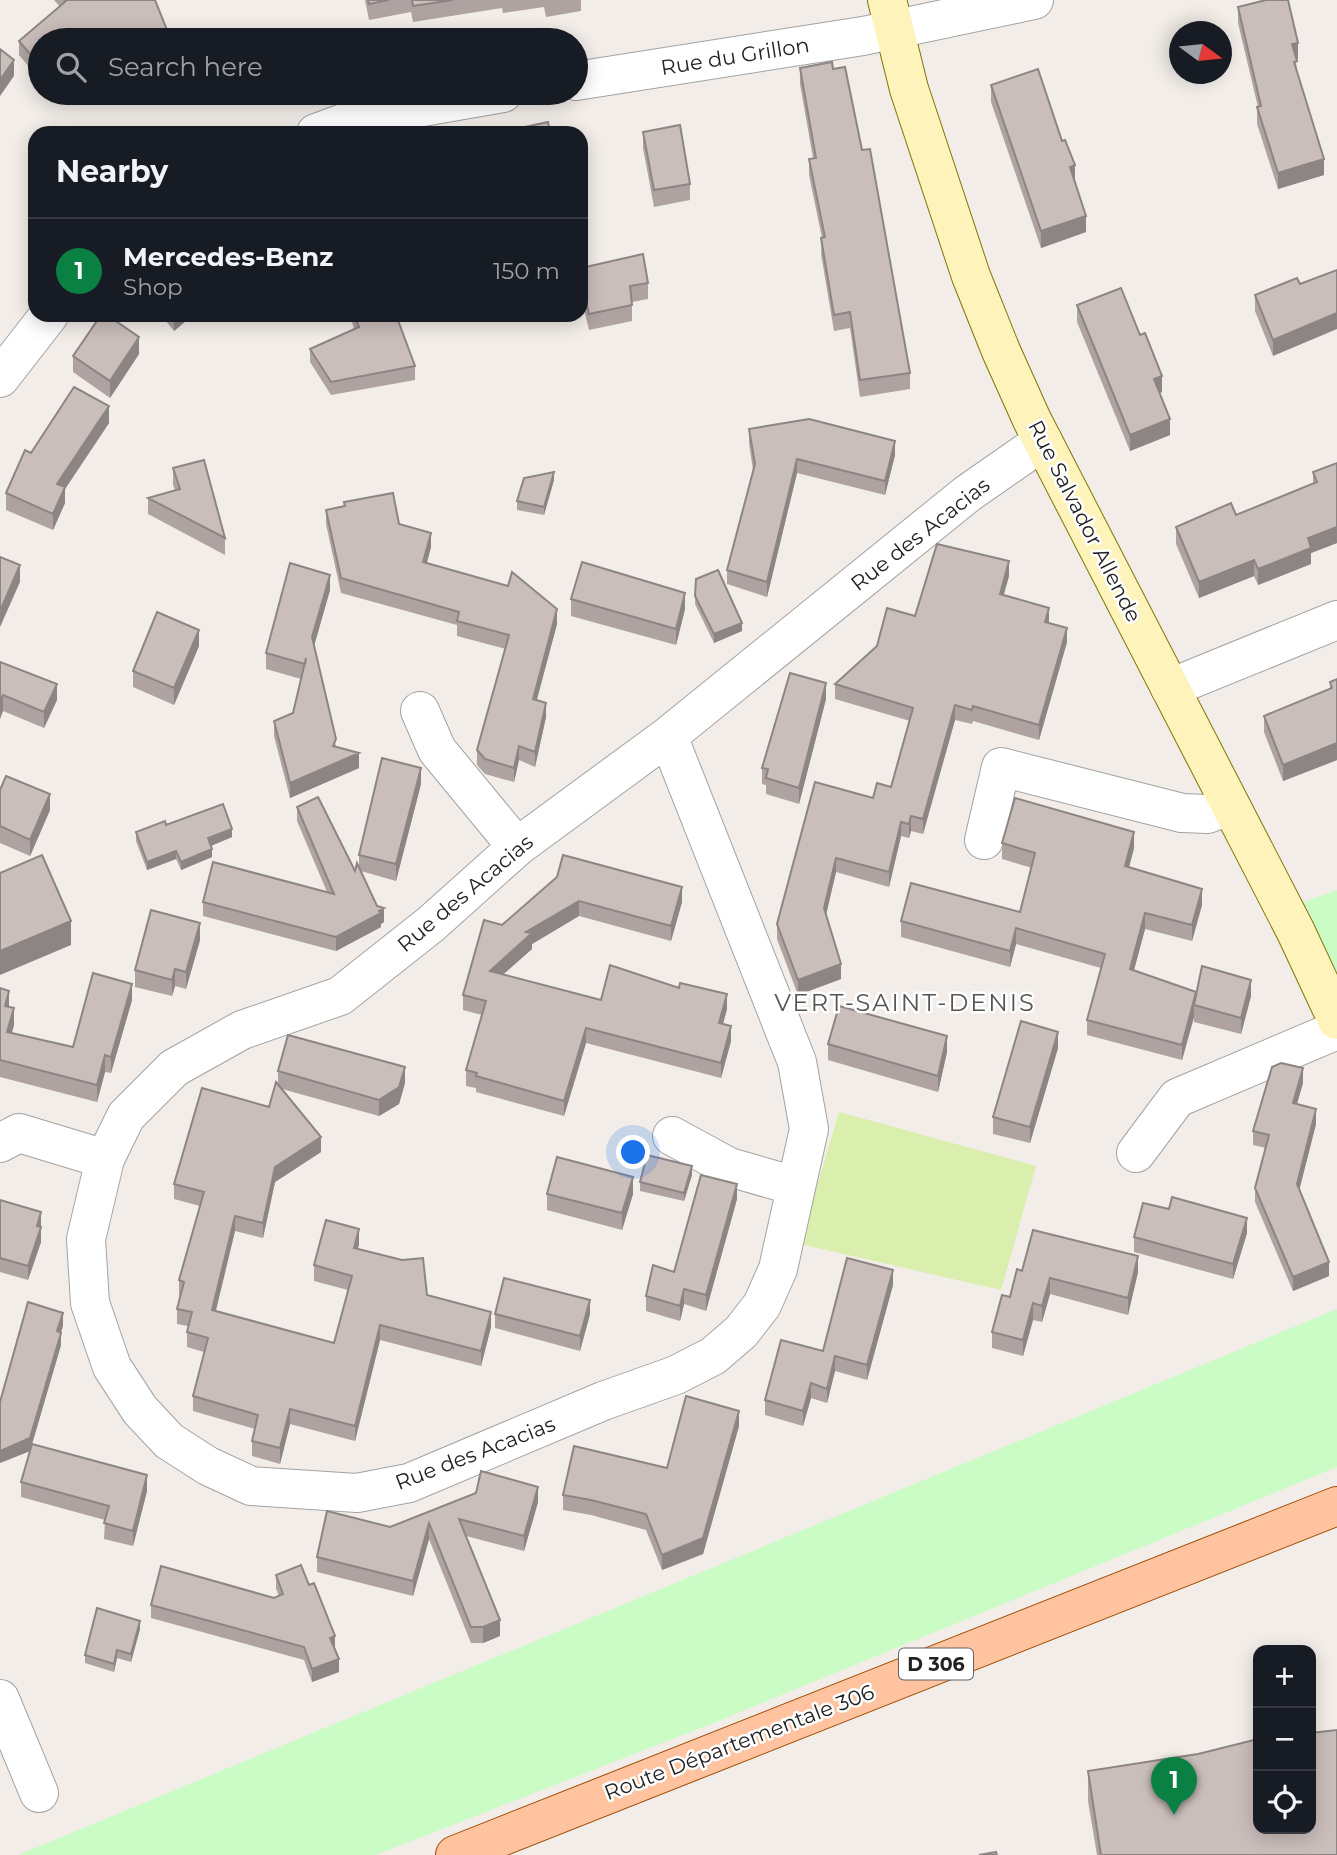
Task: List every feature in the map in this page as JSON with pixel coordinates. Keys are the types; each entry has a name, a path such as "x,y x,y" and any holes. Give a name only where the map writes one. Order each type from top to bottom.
{"main road":[{"name":"Route Départementale 306","path":"455,1855 1337,1506"}],"street":[{"name":"Rue du Grillon","path":"588,78 891,15 1034,0"},
{"name":"Rue Salvador Allende","path":"891,15 909,89 971,276 1001,351 1043,441 1296,932 1337,1020"},
{"path":"335,126 354,119 434,105"},
{"path":"0,378 44,322"},
{"name":"Rue des Acacias","path":"668,736 797,1062 809,1129 778,1269 762,1305 741,1332 713,1356 676,1375 603,1401 409,1483 357,1493 251,1486 208,1466 169,1441 140,1409 113,1367 90,1303 86,1239 105,1158 126,1116 174,1068 242,1030 340,996 431,924 517,848 668,736 967,494 1043,441"},
{"path":"1170,688 1337,620"},
{"path":"420,711 437,750 517,848"},
{"path":"984,840 1001,767 1182,813 1207,814 1230,806"},
{"path":"1136,1153 1177,1098 1337,1030"},
{"path":"0,1143 19,1133 105,1158"},
{"path":"672,1136 729,1167 795,1186"},
{"path":"0,1699 38,1793"}],"green space":[{"path":"1337,890 1337,995 1296,905"},
{"path":"839,1112 1036,1166 1001,1290 800,1244"},
{"path":"1337,1309 1337,1467 711,1724 376,1855 18,1855"}],"building":[{"path":"155,0 166,28 34,28 66,1"},
{"path":"368,0 389,0 369,4"},
{"path":"412,0 453,0 413,6"},
{"path":"1266,0 1288,0 1298,43 1292,44 1297,61 1294,62 1324,159 1278,173 1257,107 1261,106 1238,7"},
{"path":"28,33 28,52 19,41"},
{"path":"0,49 14,60 0,80"},
{"path":"832,62 833,69 845,67 862,150 870,149 910,373 860,380 850,312 834,315 821,238 825,237 809,159 816,158 800,68"},
{"path":"1038,69 1062,141 1065,140 1075,165 1070,167 1086,216 1041,231 991,85"},
{"path":"548,122 549,126 529,126"},
{"path":"680,125 690,184 654,190 643,132"},
{"path":"643,254 648,283 630,286 632,305 589,314 588,266"},
{"path":"1337,270 1337,313 1273,340 1255,295 1297,278 1300,284"},
{"path":"1121,288 1140,335 1145,333 1162,376 1154,379 1170,419 1130,435 1077,305"},
{"path":"96,322 117,322 139,337 110,381 73,356"},
{"path":"357,322 399,322 415,366 331,382 310,349 359,327"},
{"path":"74,387 109,406 57,484 65,487 53,514 6,493 25,450 31,453"},
{"path":"809,419 895,441 885,481 797,459 767,582 727,570 755,464 749,429"},
{"path":"204,460 225,538 148,498 180,489 173,468"},
{"path":"1337,463 1337,527 1308,538 1311,548 1258,569 1254,560 1199,582 1176,527 1231,503 1236,515 1317,482 1313,472"},
{"path":"554,472 544,507 517,501 524,478"},
{"path":"393,493 399,524 431,533 423,562 508,586 512,572 557,609 533,699 546,703 535,752 519,746 514,768 485,759 477,750 509,635 457,621 459,612 341,578 326,510 345,506 344,502"},
{"path":"937,544 1009,561 1000,594 1049,608 1045,622 1067,628 1039,725 973,706 972,710 955,705 923,819 911,816 909,824 901,822 889,872 836,858 824,908 841,964 798,980 777,924 815,782 873,798 877,783 891,787 913,708 835,684 877,646 887,608 915,616"},
{"path":"0,557 20,565 0,611"},
{"path":"582,562 685,593 676,629 571,599"},
{"path":"290,563 330,575 312,637 336,739 333,746 359,753 290,783 274,721 293,713 305,664 266,653"},
{"path":"718,570 742,623 714,634 695,596 696,579"},
{"path":"157,612 199,630 174,688 133,671"},
{"path":"0,662 57,684 44,712 3,695 0,703"},
{"path":"790,673 826,683 799,788 766,778 768,769 762,768"},
{"path":"1337,679 1337,743 1283,765 1264,716 1332,688 1330,682"},
{"path":"382,758 421,768 396,864 359,855"},
{"path":"6,776 50,794 30,840 0,826 0,790"},
{"path":"318,797 355,871 357,863 377,906 384,908 379,911 381,913 336,937 203,902 213,862 334,894 297,807"},
{"path":"1015,798 1134,832 1125,866 1202,889 1192,925 1145,913 1130,969 1196,992 1182,1045 1087,1020 1105,954 1016,928 1010,951 901,921 911,883 1020,912 1035,853 1002,843"},
{"path":"223,804 232,829 208,838 212,849 181,862 176,851 147,862 136,832 165,821 166,825"},
{"path":"42,855 71,921 0,951 0,873"},
{"path":"563,855 682,887 671,926 579,901 526,932 532,933 490,971 601,1000 610,965 679,988 680,983 727,994 719,1023 731,1026 721,1063 586,1028 564,1101 476,1076 477,1073 466,1070 486,1001 463,995 484,920 502,925 557,877"},
{"path":"151,910 200,923 186,972 175,969 172,980 135,970"},
{"path":"1202,966 1251,980 1241,1018 1194,1005"},
{"path":"93,973 132,984 111,1057 105,1055 97,1085 0,1060 0,988 9,991 5,1006 14,1008 7,1032 73,1047"},
{"path":"839,1006 947,1036 938,1076 828,1044"},
{"path":"1021,1021 1058,1032 1030,1127 993,1117"},
{"path":"288,1035 405,1067 399,1087 379,1100 278,1071"},
{"path":"1281,1063 1303,1068 1293,1103 1316,1109 1297,1184 1329,1262 1293,1277 1255,1188 1269,1135 1253,1131 1272,1067"},
{"path":"276,1082 321,1137 275,1167 263,1223 235,1216 212,1310 334,1343 352,1276 314,1265 326,1220 359,1229 354,1248 402,1260 423,1258 427,1295 491,1312 481,1351 380,1325 355,1426 290,1409 280,1448 252,1441 258,1415 193,1396 208,1338 187,1332 192,1312 177,1309 184,1282 179,1280 204,1192 174,1184 202,1088 269,1107"},
{"path":"647,1155 692,1166 684,1193 640,1182"},
{"path":"557,1157 633,1177 622,1213 547,1194"},
{"path":"701,1175 737,1184 706,1295 684,1289 680,1306 646,1296 653,1265 674,1272"},
{"path":"1172,1197 1247,1218 1233,1264 1134,1237 1143,1203 1169,1209"},
{"path":"0,1200 41,1212 37,1226 41,1227 28,1266 0,1258"},
{"path":"1033,1230 1138,1256 1128,1298 1050,1278 1042,1306 1033,1303 1023,1340 992,1332 1002,1295 1010,1297 1017,1269 1022,1271"},
{"path":"847,1258 893,1270 867,1365 835,1356 827,1389 811,1383 803,1411 765,1400 781,1340 823,1351"},
{"path":"504,1278 590,1300 580,1336 495,1314"},
{"path":"28,1302 63,1313 57,1331 61,1333 30,1438 0,1451 0,1402"},
{"path":"686,1396 739,1411 703,1538 662,1555 646,1514 563,1495 574,1446 667,1468"},
{"path":"32,1444 147,1475 133,1531 104,1523 109,1506 21,1482"},
{"path":"481,1471 538,1487 524,1536 459,1519 500,1620 483,1627 471,1627 429,1523 413,1581 317,1557 327,1511 390,1527 476,1493"},
{"path":"301,1565 309,1585 314,1583 335,1636 330,1638 339,1659 312,1669 304,1647 151,1605 161,1566 274,1598 283,1594 276,1575"},
{"path":"97,1608 140,1621 131,1654 117,1650 114,1664 85,1655"},
{"path":"1337,1730 1337,1855 1101,1855 1088,1771 1198,1754 1253,1740 1253,1834 1316,1834 1316,1732"}],"place":[{"name":"Mercedes-Benz","path":"1174,1815"}],"district":[{"name":"VERT-SAINT-DENIS","path":"905,1002"}]}
